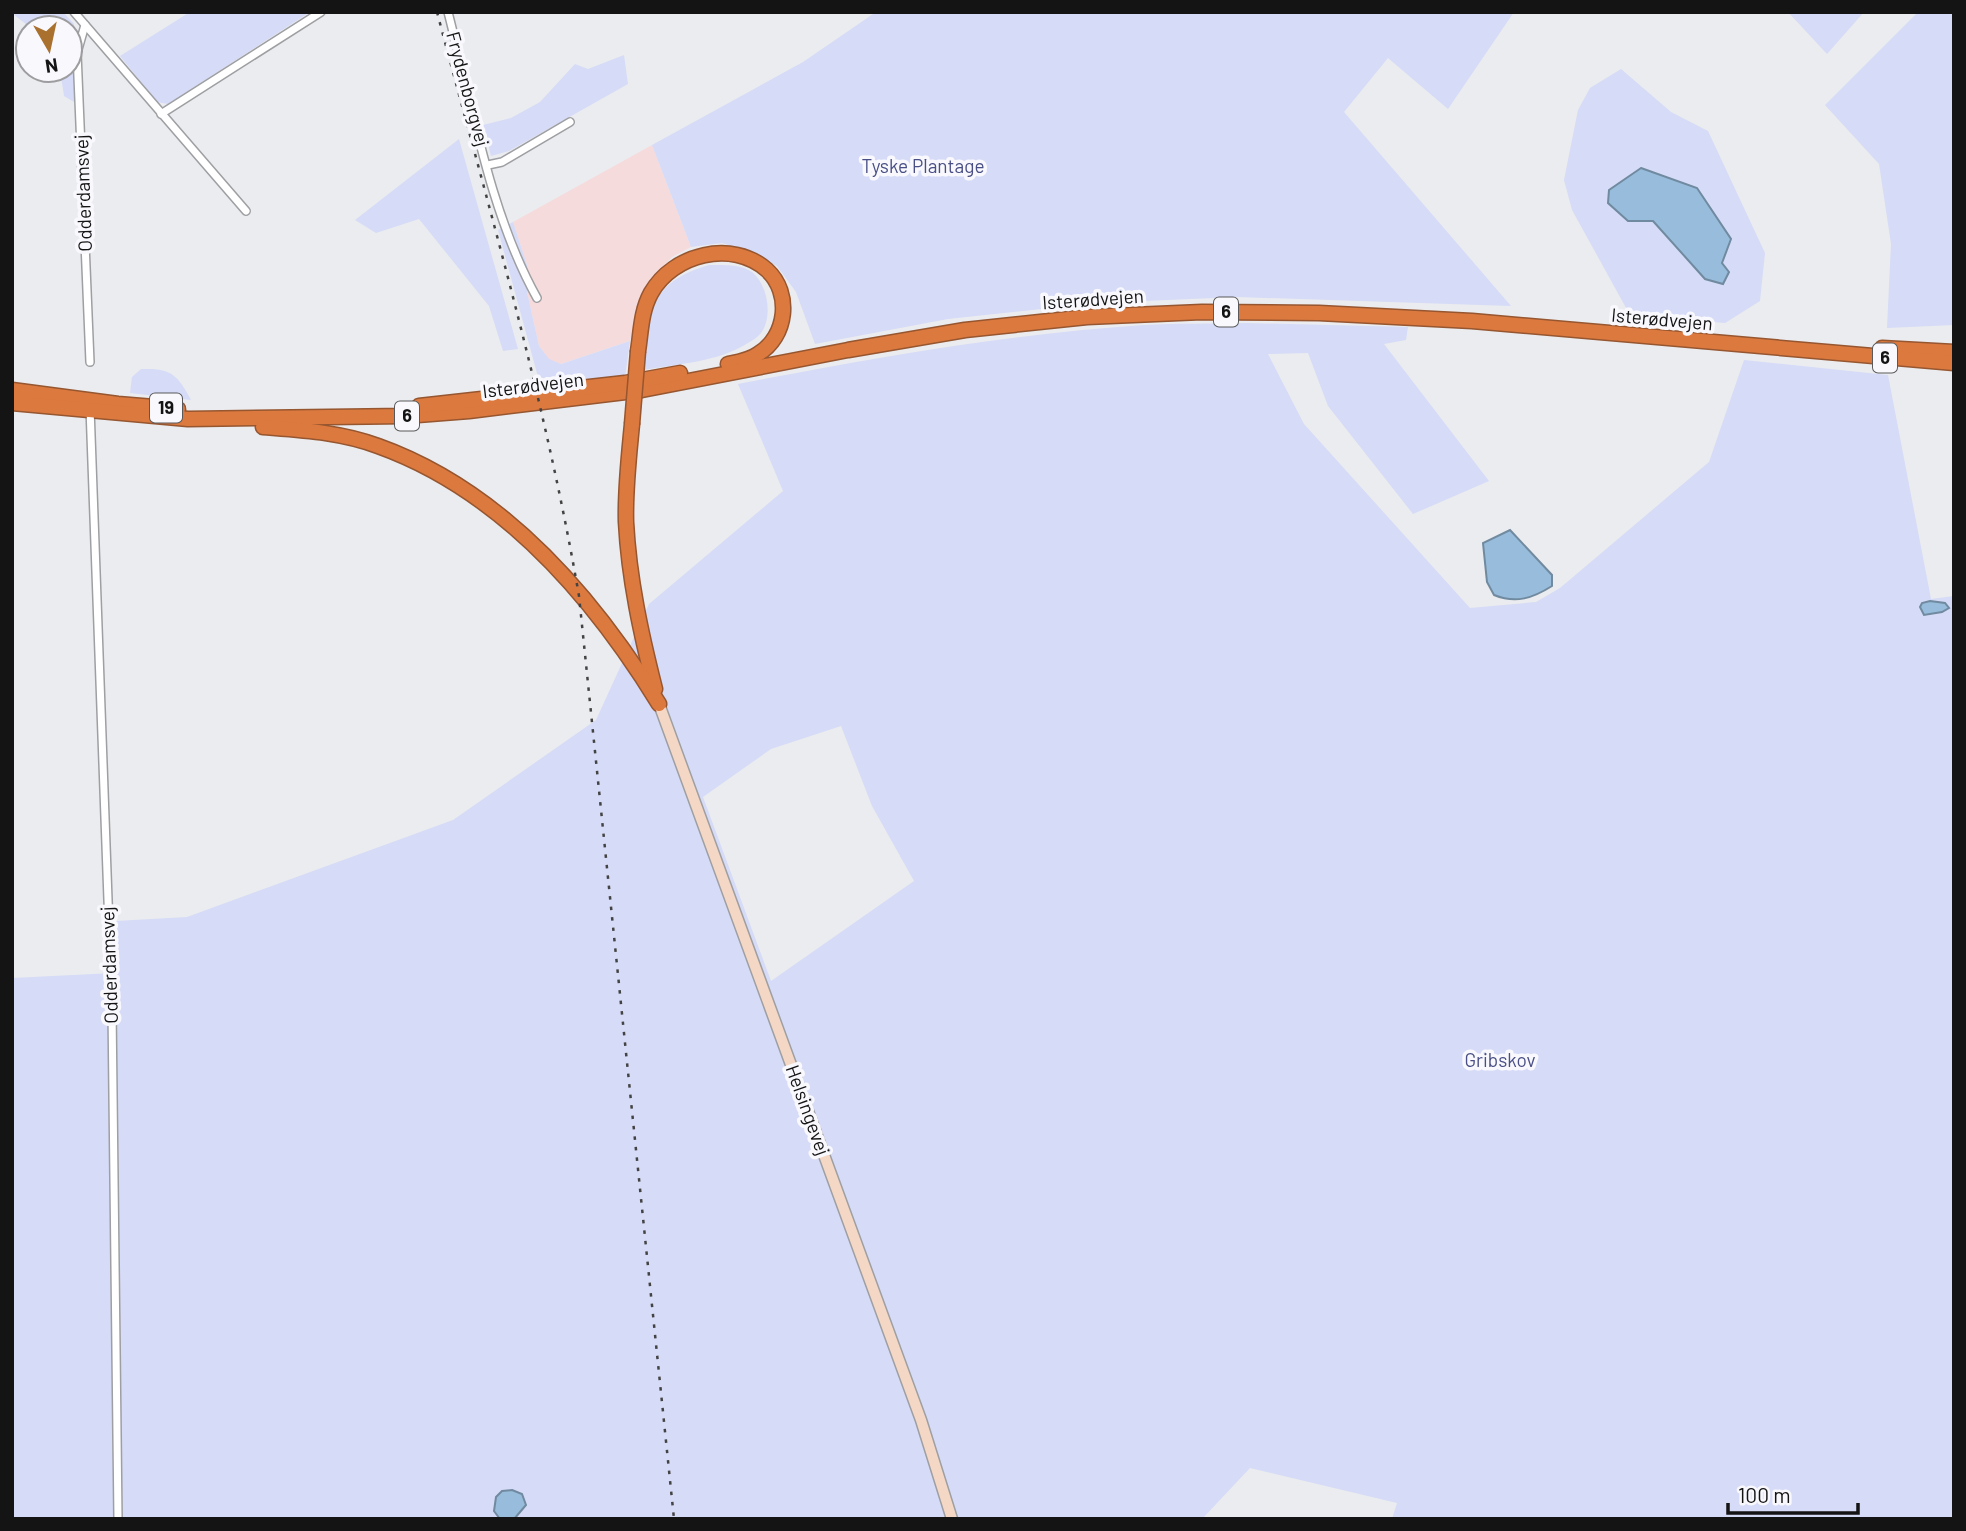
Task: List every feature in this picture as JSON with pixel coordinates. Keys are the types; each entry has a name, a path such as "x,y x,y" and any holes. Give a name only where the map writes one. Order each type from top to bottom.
{"highway":[{"path":"344,418 383,409 625,383 741,361 758,354 772,342 781,325 784,306 780,288 769,272 754,260 736,255 696,257 677,265 662,278 650,295 643,314 638,351 632,424 626,519 635,597 659,704"},
{"name":"Isterødvejen","path":"12,390 90,406 188,419 344,418 456,412 567,401 642,390 848,349 965,330 1143,314 1319,313 1458,321 1954,363"},
{"path":"1815,352 1851,347 1954,352"},
{"name":"Isterødvejen","path":"12,402 211,412 241,418"},
{"path":"188,419 330,433 377,445 431,469 468,490 499,513 550,561 631,658 659,704"}],"street":[{"path":"74,12 246,212"},
{"path":"161,114 321,12"},
{"name":"Frydenborgvej","path":"448,12 499,206 522,271 537,298"},
{"name":"Odderdamsvej","path":"85,25 77,53 90,362"},
{"name":"Frydenborgvej","path":"488,165 502,162 570,122"},
{"name":"Odderdamsvej","path":"90,406 112,1009 118,1519"},
{"name":"Helsingevej","path":"659,704 921,1420 952,1519"}],"shaded area":[{"path":"652,145 691,247 672,257 650,280 641,299 630,341 561,364 549,360 539,346 527,292 527,265 513,222"},
{"path":"1641,168 1697,188 1731,239 1722,263 1729,272 1723,284 1705,279 1653,221 1628,221 1608,203 1609,190"},
{"path":"1510,530 1552,575 1552,586 1524,598 1510,599 1494,595 1487,582 1483,543"},
{"path":"1922,603 1945,603 1949,608 1924,615 1920,607"},
{"path":"512,1490 522,1494 526,1505 515,1518 500,1519 494,1511 496,1497 502,1491"}],"green space":[{"path":"63,12 65,14 14,15"},
{"path":"190,12 310,12 168,104 157,102 120,56"},
{"name":"Tyske Plantage","path":"876,12 1514,12 1448,109 1388,58 1344,112 1511,306 1237,297 1098,303 948,319 815,344 796,292 777,266 755,254 722,243 691,247 652,145 803,62"},
{"path":"1788,12 1864,12 1827,54"},
{"path":"1918,12 1954,12 1954,325 1887,328 1891,244 1879,164 1825,105"},
{"path":"624,55 628,84 509,151 491,156 483,125 511,118 540,102 575,64 588,69"},
{"path":"1621,69 1671,112 1708,131 1765,253 1760,301 1725,323 1630,315 1572,210 1564,180 1578,110 1590,88","holes":["1653,221 1723,284 1705,279"]},
{"path":"62,84 74,84 74,102 64,96"},
{"path":"459,139 518,349 503,351 489,306 419,219 376,233 355,220"},
{"path":"513,222 527,265 527,292 539,346 549,359 561,364 630,341 625,377 541,388 498,230"},
{"path":"709,265 731,265 752,272 757,278 765,293 768,310 761,333 750,342 724,354 643,370 647,333 655,303 674,281"},
{"name":"Gribskov","path":"1245,323 1408,327 1406,340 1384,344 1489,481 1413,514 1328,406 1308,353 1268,354 1304,424 1470,608 1536,602 1560,588 1709,462 1744,360 1888,375 1931,599 1954,596 1954,1519 1392,1519 1397,1503 1250,1468 1202,1519 12,1519 12,978 114,973 116,921 187,917 453,820 596,720 649,604 783,491 738,384 889,356 1042,334 1144,325","holes":["841,726 872,806 914,881 771,981 703,797 771,749"]},
{"path":"141,369 172,374 182,384 191,400 130,393 132,377"}],"railway":[{"path":"437,12 533,375 579,596 674,1519"}]}
